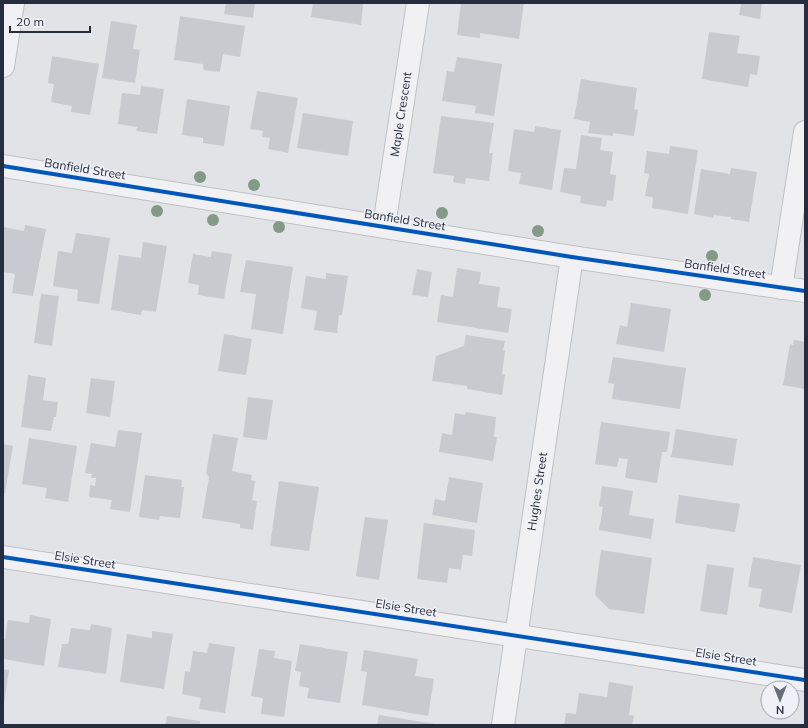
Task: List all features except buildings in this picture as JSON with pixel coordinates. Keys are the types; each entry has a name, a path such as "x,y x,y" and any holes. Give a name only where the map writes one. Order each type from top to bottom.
{"street":[{"path":"3,66 13,3"},
{"name":"Maple Crescent","path":"384,226 418,3"},
{"path":"781,288 805,132"},
{"name":"Banfield Street","path":"3,166 384,226 572,258 805,291"},
{"name":"Hughes Street","path":"503,725 572,258"},
{"name":"Elsie Street","path":"3,557 805,680"}],"cycle path":[{"path":"3,166 572,257 805,291"},
{"path":"3,557 805,680"}]}
